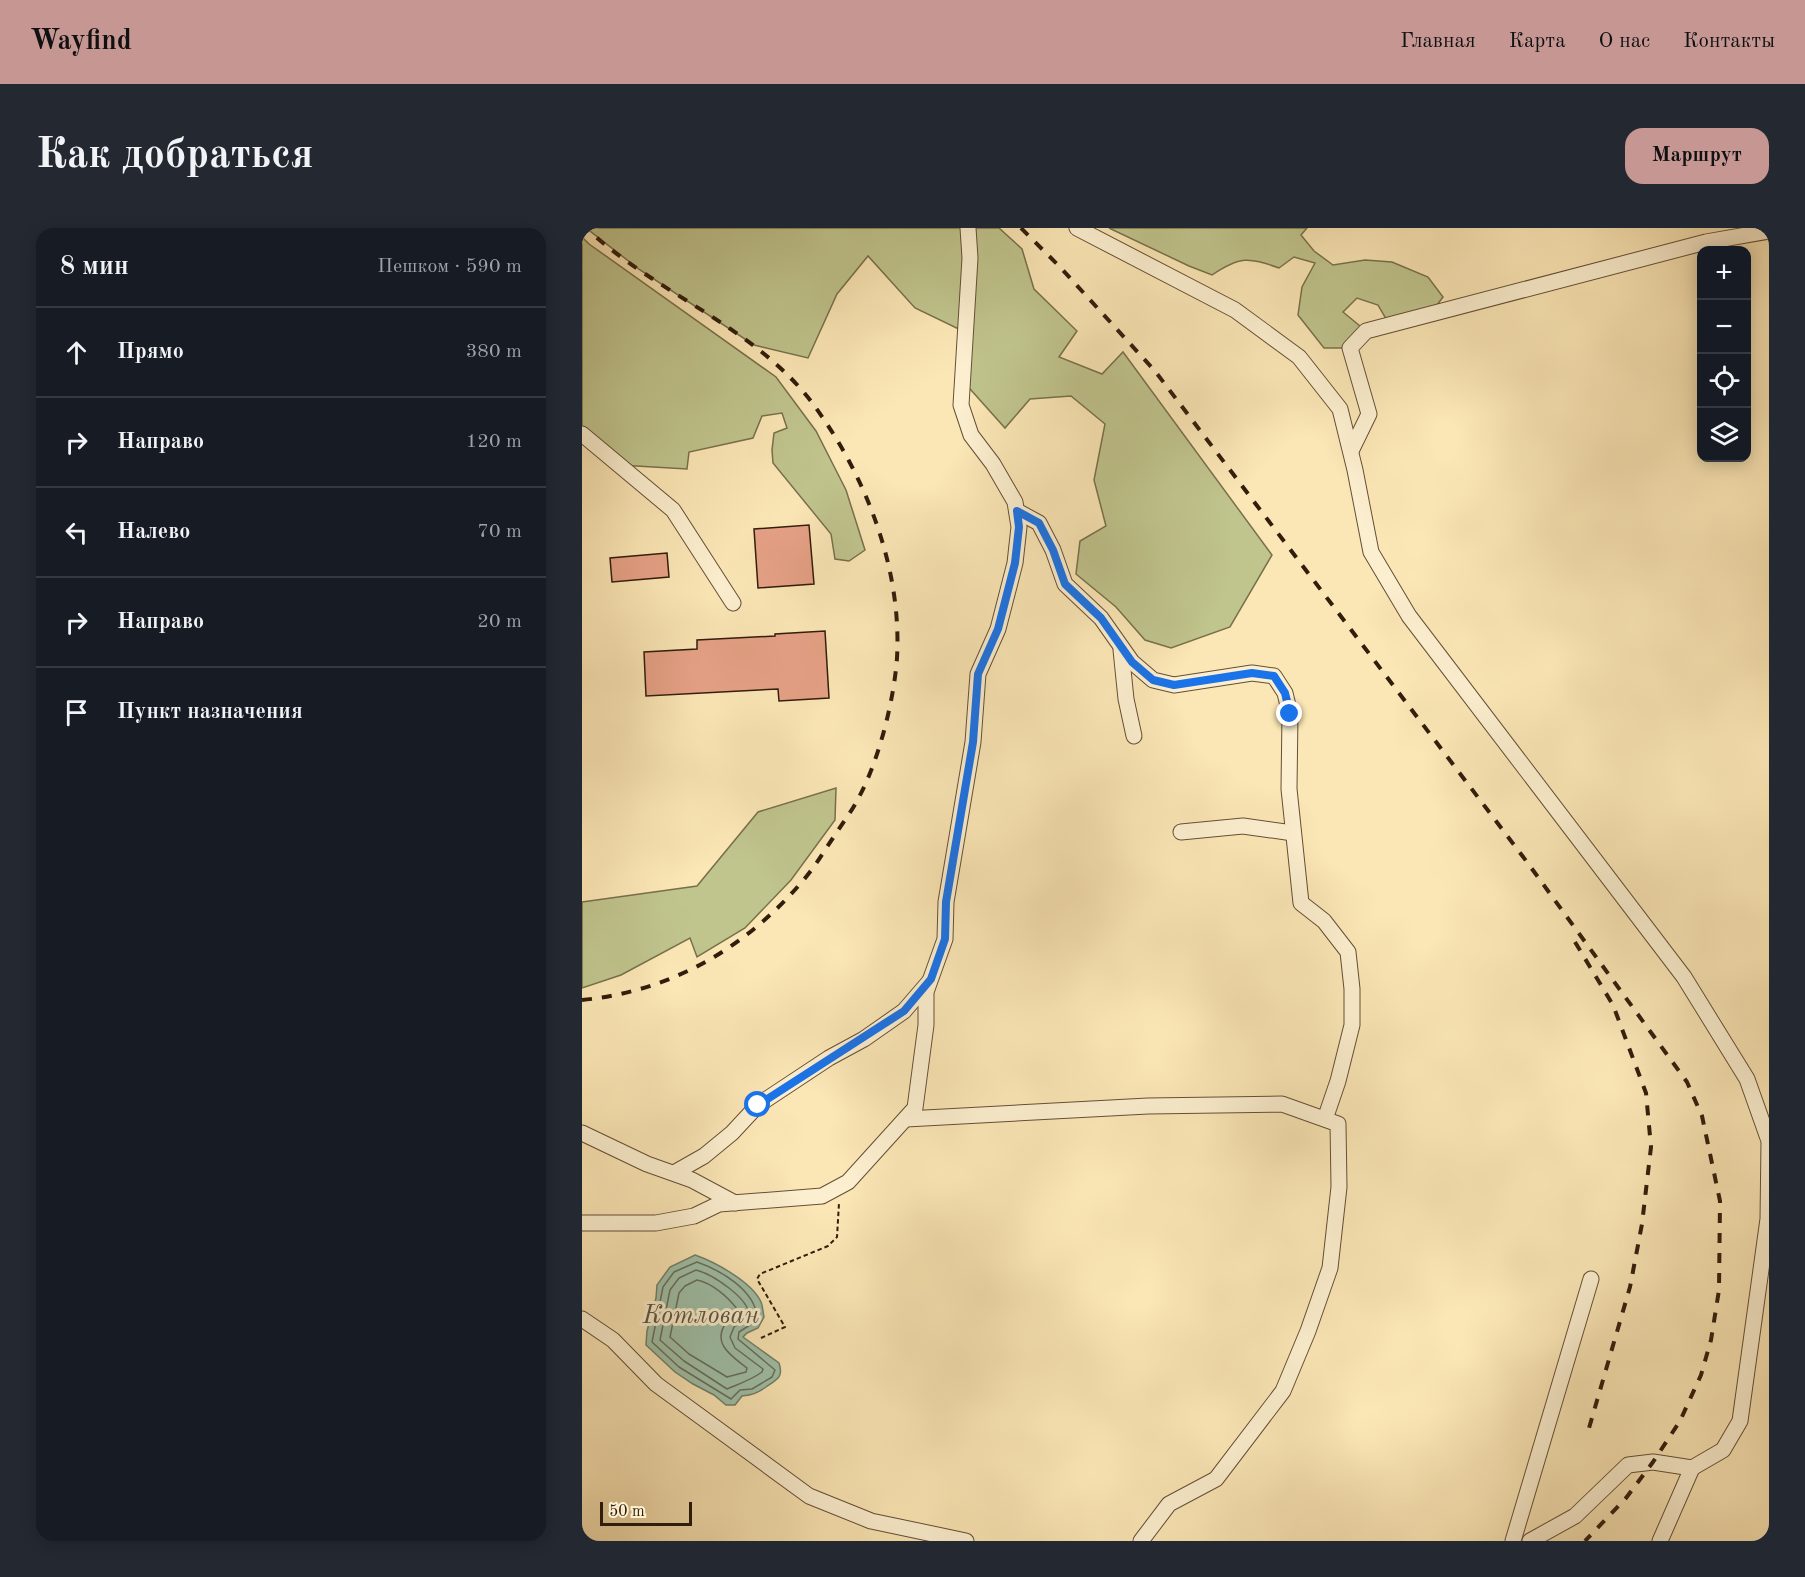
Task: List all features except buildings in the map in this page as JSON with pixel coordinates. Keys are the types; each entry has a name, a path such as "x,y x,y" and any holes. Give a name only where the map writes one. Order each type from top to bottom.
{"street":[{"path":"582,1223 656,1223 694,1216 719,1204 822,1196 848,1182 915,1108 926,1025 927,992 945,939 946,902 973,742 978,674 998,629 1015,563 1019,527 1015,502 993,464 971,435 961,405 970,258 968,228"},
{"path":"1079,229 1235,310 1299,357 1340,409 1351,451 1371,552 1409,616 1684,977 1747,1079 1769,1141 1768,1219 1740,1421 1723,1450 1692,1468 1660,1541"},
{"path":"1351,451 1369,414 1350,348 1366,331 1706,242 1769,231"},
{"path":"582,434 673,510 733,603"},
{"path":"1017,511 1039,523 1053,550 1065,584 1101,618 1132,662 1153,680 1174,685 1252,673 1274,676 1285,693 1290,714 1289,789 1301,903 1324,921 1348,952 1352,989 1352,1025 1338,1081 1325,1119"},
{"path":"1121,647 1126,699 1134,736"},
{"path":"1180,832 1244,826 1293,833"},
{"path":"674,1173 704,1156 732,1133 758,1105 904,1011 931,979"},
{"path":"906,1119 1148,1106 1282,1104 1338,1124 1340,1187 1330,1268 1308,1331 1283,1391 1216,1479 1169,1504 1141,1541"},
{"path":"582,1133 647,1164 692,1180 735,1203"},
{"path":"1513,1541 1591,1279"},
{"path":"582,1319 613,1340 656,1383 809,1496 870,1521 966,1541"},
{"path":"1530,1541 1575,1516 1628,1465 1653,1462 1692,1468"}],"path":[{"path":"761,1338 785,1328 757,1279 758,1276 828,1246 835,1240 842,1185"}],"shaded area":[{"path":"586,228 999,228 1022,249 1034,289 1077,331 1059,357 1102,374 1123,352 1272,555 1230,627 1171,648 1145,640 1116,607 1076,574 1080,541 1106,526 1094,480 1105,424 1071,396 1030,399 1005,428 962,380 965,332 915,308 868,256 837,294 808,358 754,345 640,270"},
{"path":"1109,228 1307,228 1301,235 1314,251 1333,265 1365,260 1392,262 1428,277 1443,297 1431,313 1389,324 1378,305 1357,298 1343,312 1366,331 1350,348 1324,348 1298,315 1302,287 1315,263 1294,257 1279,268 1244,260 1230,264 1212,275"},
{"path":"582,237 776,377 816,431 846,490 865,550 849,561 835,559 831,534 773,463 774,433 787,428 782,413 762,416 753,438 689,452 687,469 619,465 582,434"},
{"path":"836,788 835,820 791,880 745,928 697,957 690,938 621,975 582,988 582,902 697,886 758,812"}],"water":[{"name":"Котлован","path":"695,1255 712,1262 750,1287 762,1304 764,1317 758,1328 743,1337 779,1363 780,1375 776,1380 757,1392 742,1396 735,1405 726,1405 714,1395 675,1372 646,1345 657,1285 670,1267"}],"railway":[{"path":"582,1000 615,995 678,976 734,944 783,902 817,863 853,807 866,782 884,729 893,692 897,658 894,592 878,527 851,465 816,408 766,355 614,252 586,228"},
{"path":"1021,228 1155,371 1527,862 1687,1082 1702,1116 1720,1201 1719,1290 1711,1340 1701,1375 1680,1421 1626,1498 1585,1541"},
{"path":"1575,942 1613,1005 1646,1093 1651,1147 1642,1224 1630,1287 1587,1435"}],"route":[{"path":"758,1105 829,1058 864,1039 904,1011 931,979 945,939 946,902 973,742 978,674 998,629 1015,563 1019,527 1017,511 1039,523 1053,550 1065,584 1101,618 1132,662 1153,680 1174,685 1252,673 1274,676 1285,693 1290,714"}]}
